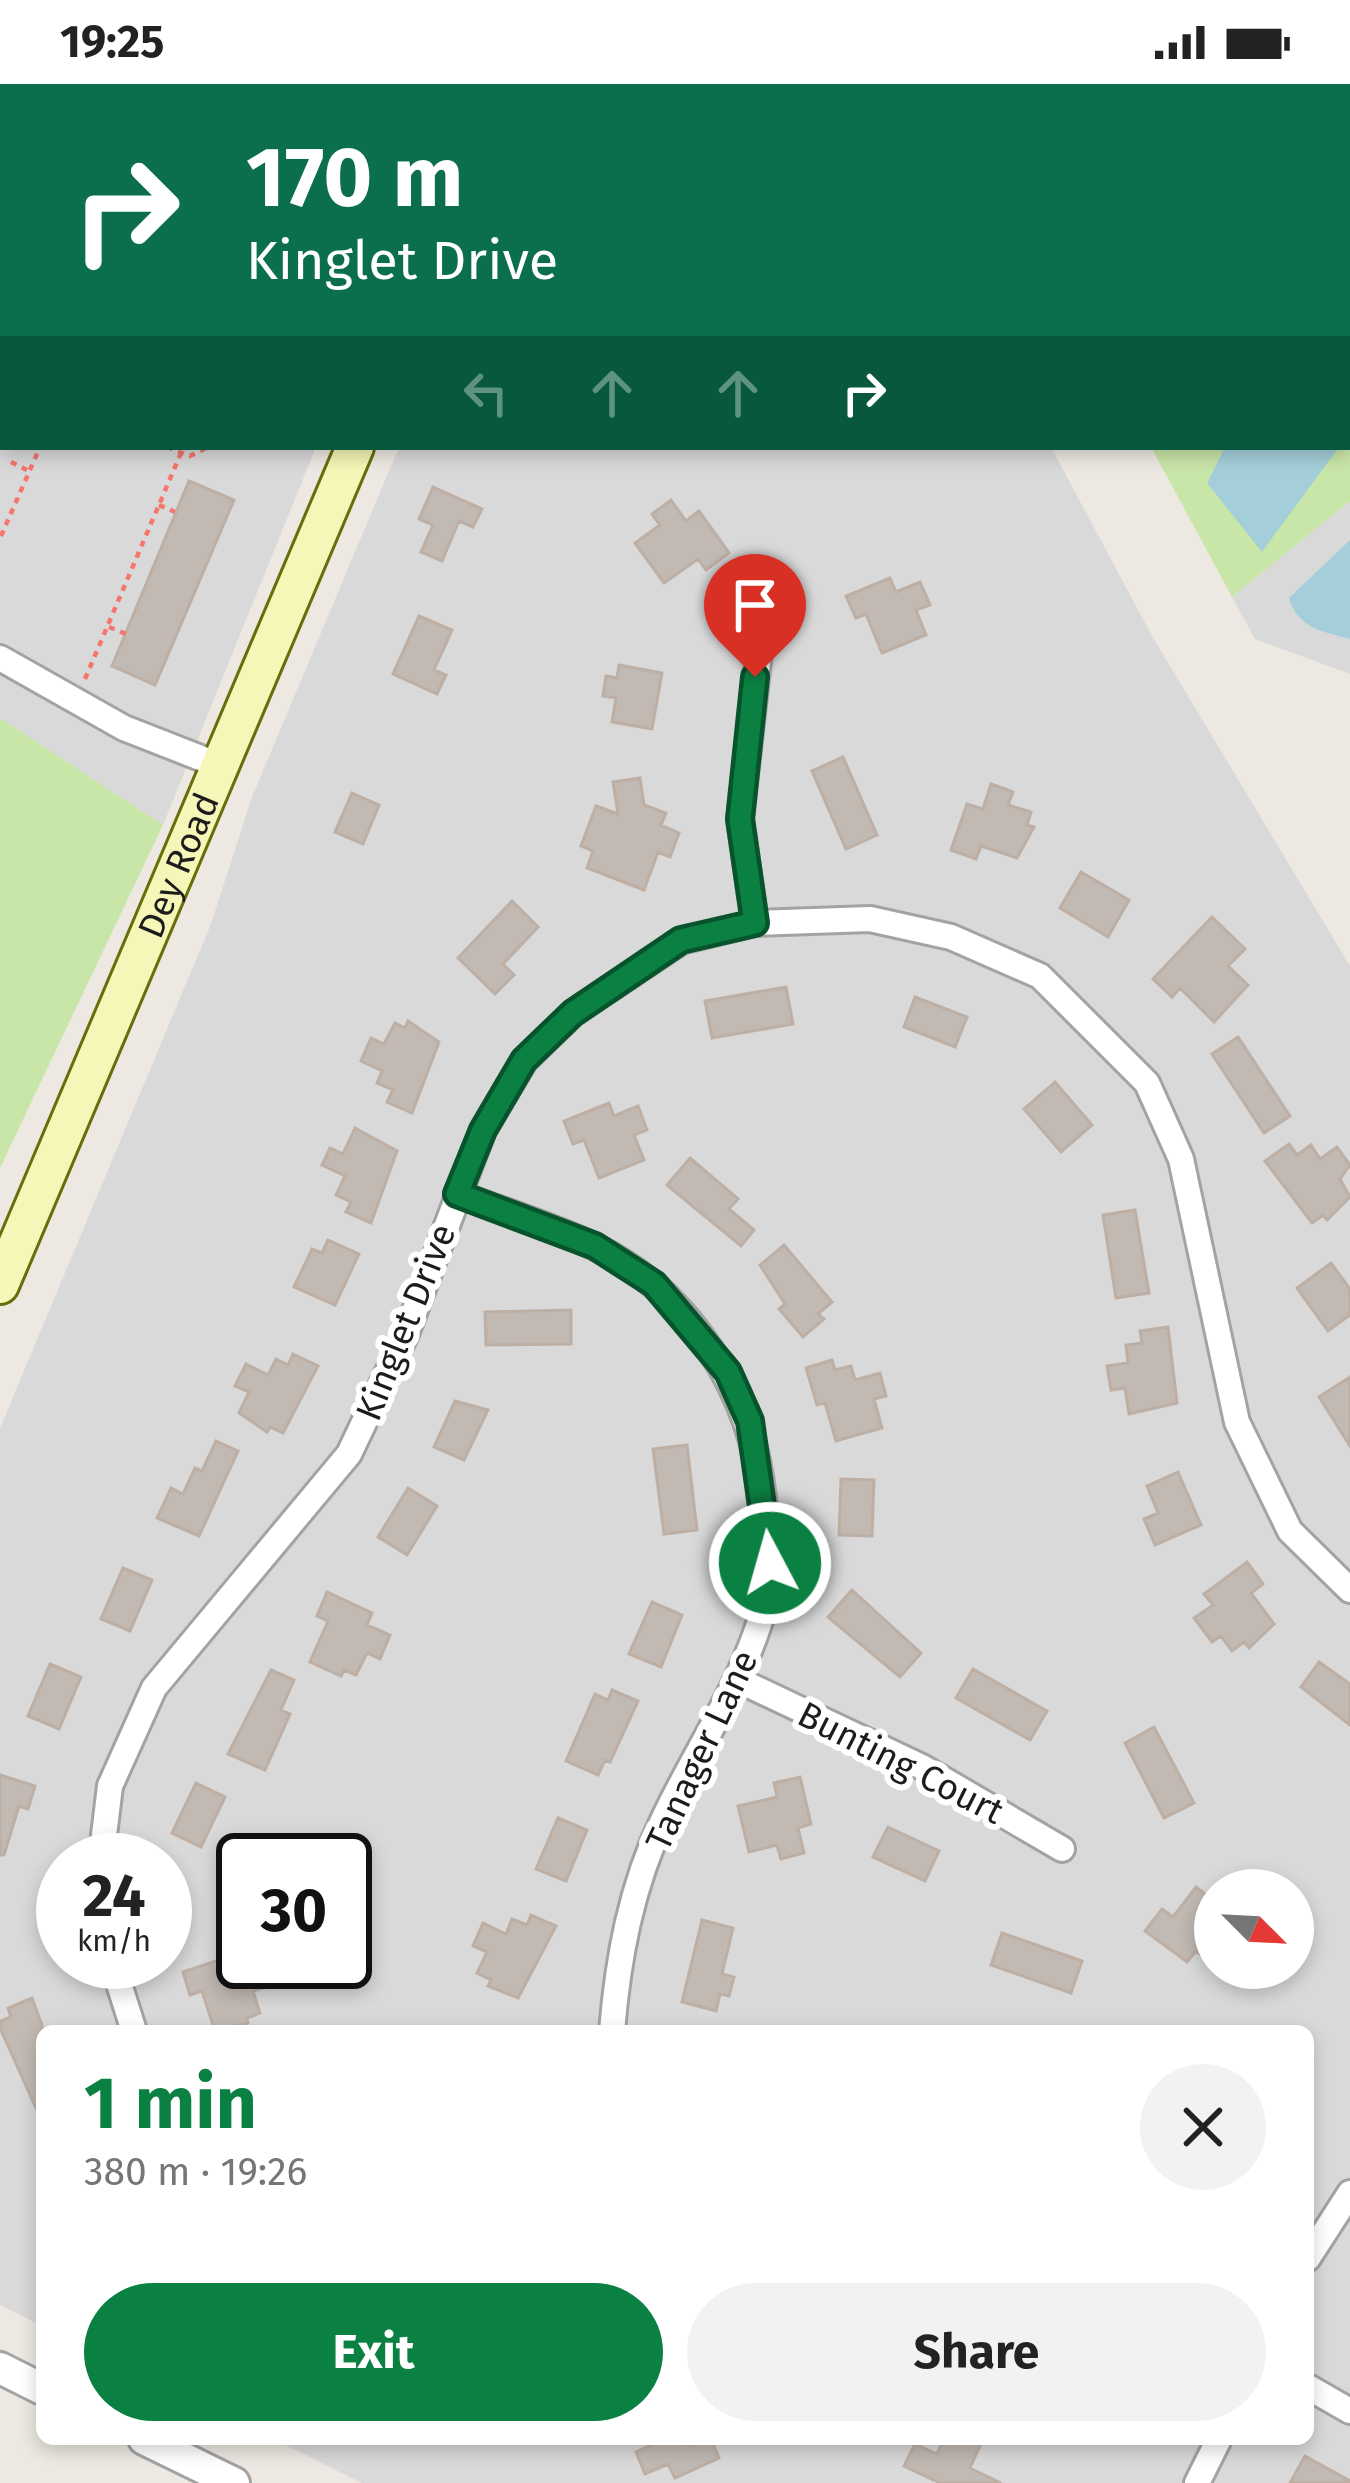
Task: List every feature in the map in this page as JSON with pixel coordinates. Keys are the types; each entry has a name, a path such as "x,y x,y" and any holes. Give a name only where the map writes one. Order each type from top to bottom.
{"main road":[{"name":"Dey Road","path":"0,1286 354,450"}],"street":[{"path":"755,923 740,819 760,644"},
{"path":"0,658 124,728 221,766"},
{"name":"Kinglet Drive","path":"104,1833 110,1786 154,1688 349,1454 406,1334 483,1130 524,1060 573,1013 681,940 755,923 870,919 951,937 1040,976 1147,1083 1181,1160 1238,1422 1289,1531 1350,1590"},
{"name":"Tanager Lane","path":"457,1194 595,1246 654,1284 728,1372 750,1421 770,1563 761,1620 737,1680 661,1823 619,1946 612,2025"},
{"name":"Bunting Court","path":"737,1680 922,1767 1062,1849"},
{"path":"121,1989 132,2025"},
{"path":"1314,2249 1350,2193"},
{"path":"0,2368 36,2386"},
{"path":"1314,2390 1350,2410"},
{"path":"156,2445 233,2483"},
{"path":"1197,2483 1216,2445"}],"path":[{"path":"0,537 39,450"},
{"path":"174,450 201,454 205,450"},
{"path":"76,701 181,453"},
{"path":"10,462 29,470"},
{"path":"159,505 175,512"},
{"path":"107,626 126,634"},
{"path":"101,640 115,646"}],"shaded area":[{"path":"0,450 315,450 163,825 0,718"},
{"path":"398,450 1053,450 1152,636 1350,966 1350,2483 362,2483 285,2445 1314,2445 1314,2025 36,2025 36,2323 0,2305 0,1428 211,924 252,797"},
{"path":"1350,501 1350,674 1255,639 1232,597"}],"green space":[{"path":"1153,450 1350,450 1350,501 1232,597"},
{"path":"0,718 163,825 0,1168"}],"water":[{"path":"1224,450 1337,450 1262,552 1207,483"},
{"path":"1350,540 1350,639 1305,622 1289,598"}],"building":[{"path":"189,481 234,500 155,685 112,666"},
{"path":"433,487 482,509 473,527 459,521 442,561 421,552 433,525 419,519"},
{"path":"671,500 686,521 699,511 729,553 706,570 698,559 664,583 635,543 660,525 652,514"},
{"path":"890,578 896,592 920,582 930,605 916,610 926,635 882,653 866,614 856,618 846,596"},
{"path":"419,616 452,630 434,670 446,675 437,694 393,674"},
{"path":"619,665 662,673 652,729 612,722 616,698 603,696 606,676 617,678"},
{"path":"843,757 877,835 846,849 812,771"},
{"path":"640,778 644,805 666,813 661,825 679,833 670,857 658,852 644,890 587,868 593,851 581,846 596,806 618,814 613,782"},
{"path":"991,784 1013,792 1008,805 1031,812 1027,825 1034,827 1017,858 981,846 976,859 951,850 967,804 983,809"},
{"path":"352,793 379,805 363,844 335,832"},
{"path":"1081,872 1129,900 1108,937 1060,908"},
{"path":"512,901 538,927 503,964 514,975 495,994 458,958"},
{"path":"1212,917 1245,949 1228,966 1248,985 1214,1022 1180,988 1172,997 1153,979"},
{"path":"786,987 793,1024 712,1038 705,1001"},
{"path":"915,997 967,1017 955,1047 904,1027"},
{"path":"408,1021 439,1042 412,1113 387,1102 393,1090 377,1083 382,1071 361,1061 371,1038 384,1044 395,1023 405,1028"},
{"path":"1238,1037 1290,1116 1264,1133 1212,1054"},
{"path":"1055,1082 1092,1125 1061,1152 1024,1109"},
{"path":"609,1103 614,1116 638,1106 647,1130 634,1135 644,1160 599,1178 584,1140 573,1144 564,1121"},
{"path":"355,1128 397,1151 371,1223 346,1212 351,1202 336,1195 345,1176 322,1165 330,1148 343,1154"},
{"path":"1289,1144 1297,1155 1311,1145 1320,1159 1337,1147 1350,1165 1340,1179 1350,1197 1327,1220 1323,1215 1312,1223 1265,1161"},
{"path":"690,1158 738,1199 729,1209 754,1230 741,1246 667,1185"},
{"path":"1135,1210 1149,1293 1116,1298 1103,1215"},
{"path":"328,1240 359,1254 335,1305 294,1287 312,1249 322,1253"},
{"path":"784,1245 832,1302 818,1314 824,1319 803,1337 779,1309 785,1304 760,1265"},
{"path":"1331,1263 1350,1289 1350,1315 1328,1331 1297,1288"},
{"path":"571,1310 571,1344 486,1345 485,1312"},
{"path":"1168,1327 1177,1403 1129,1414 1125,1388 1111,1390 1107,1366 1128,1363 1126,1345 1142,1343 1140,1331"},
{"path":"293,1354 318,1366 283,1433 270,1427 267,1432 239,1413 249,1392 235,1386 246,1364 268,1375 276,1359 288,1365"},
{"path":"832,1360 835,1370 851,1366 855,1380 880,1373 886,1396 874,1399 882,1428 836,1441 825,1403 817,1405 806,1368"},
{"path":"1350,1377 1350,1446 1319,1397"},
{"path":"455,1401 488,1410 464,1460 434,1447"},
{"path":"216,1441 238,1451 199,1536 157,1518 171,1488 183,1494 195,1468 202,1471"},
{"path":"687,1445 697,1530 664,1534 653,1449"},
{"path":"1178,1472 1201,1525 1155,1545 1144,1519 1158,1513 1147,1486"},
{"path":"841,1479 874,1480 872,1536 839,1535"},
{"path":"408,1488 437,1506 407,1555 378,1537"},
{"path":"1247,1562 1263,1584 1251,1593 1274,1624 1249,1648 1244,1642 1232,1651 1221,1636 1212,1642 1194,1618 1213,1605 1204,1594"},
{"path":"123,1568 152,1580 130,1631 101,1619"},
{"path":"852,1590 921,1653 900,1677 828,1617"},
{"path":"327,1592 372,1613 367,1625 390,1635 380,1659 367,1653 356,1675 344,1670 341,1676 310,1662 328,1621 317,1616"},
{"path":"652,1602 682,1615 661,1667 629,1654"},
{"path":"1319,1662 1350,1684 1350,1725 1301,1687"},
{"path":"50,1664 81,1677 59,1729 28,1716"},
{"path":"973,1669 1047,1711 1030,1740 956,1698"},
{"path":"271,1670 294,1680 281,1710 290,1714 265,1770 228,1754"},
{"path":"612,1690 638,1701 610,1762 605,1760 598,1775 566,1761 595,1694 608,1700"},
{"path":"1154,1727 1194,1803 1164,1818 1125,1743"},
{"path":"0,1775 35,1786 28,1809 19,1806 4,1855 0,1855"},
{"path":"800,1777 811,1824 798,1828 804,1853 781,1859 777,1845 749,1852 738,1806 777,1797 774,1783"},
{"path":"196,1783 225,1797 201,1847 192,1843 192,1833 172,1833"},
{"path":"558,1818 587,1830 566,1881 536,1869"},
{"path":"888,1827 939,1851 925,1881 873,1857"},
{"path":"1194,1890 1194,1953 1187,1962 1145,1931 1162,1909 1173,1917"},
{"path":"531,1915 556,1926 518,1998 488,1986 491,1980 477,1973 487,1952 473,1946 483,1923 506,1934 512,1919 527,1925"},
{"path":"702,1920 733,1928 722,1974 734,1977 729,1996 720,1994 716,2011 682,2002"},
{"path":"1002,1933 1082,1961 1071,1993 991,1965"},
{"path":"216,1961 216,1989 260,1989 253,1991 260,2013 247,2018 248,2023 213,2025 202,1991 190,1995 192,1969"},
{"path":"32,1998 42,2025 36,2025 36,2108 0,2028 0,2021 11,2017 8,2008"},
{"path":"651,2445 714,2445 719,2458 675,2478 668,2464 645,2474 636,2452"},
{"path":"914,2445 937,2454 941,2445 980,2445 970,2468 1001,2483 940,2483 904,2466"},
{"path":"1305,2456 1350,2481 1350,2483 1290,2483"}],"route":[{"path":"755,677 740,819 755,923 681,940 573,1013 524,1060 483,1130 457,1194 595,1246 654,1284 728,1372 750,1421 770,1563"}]}
